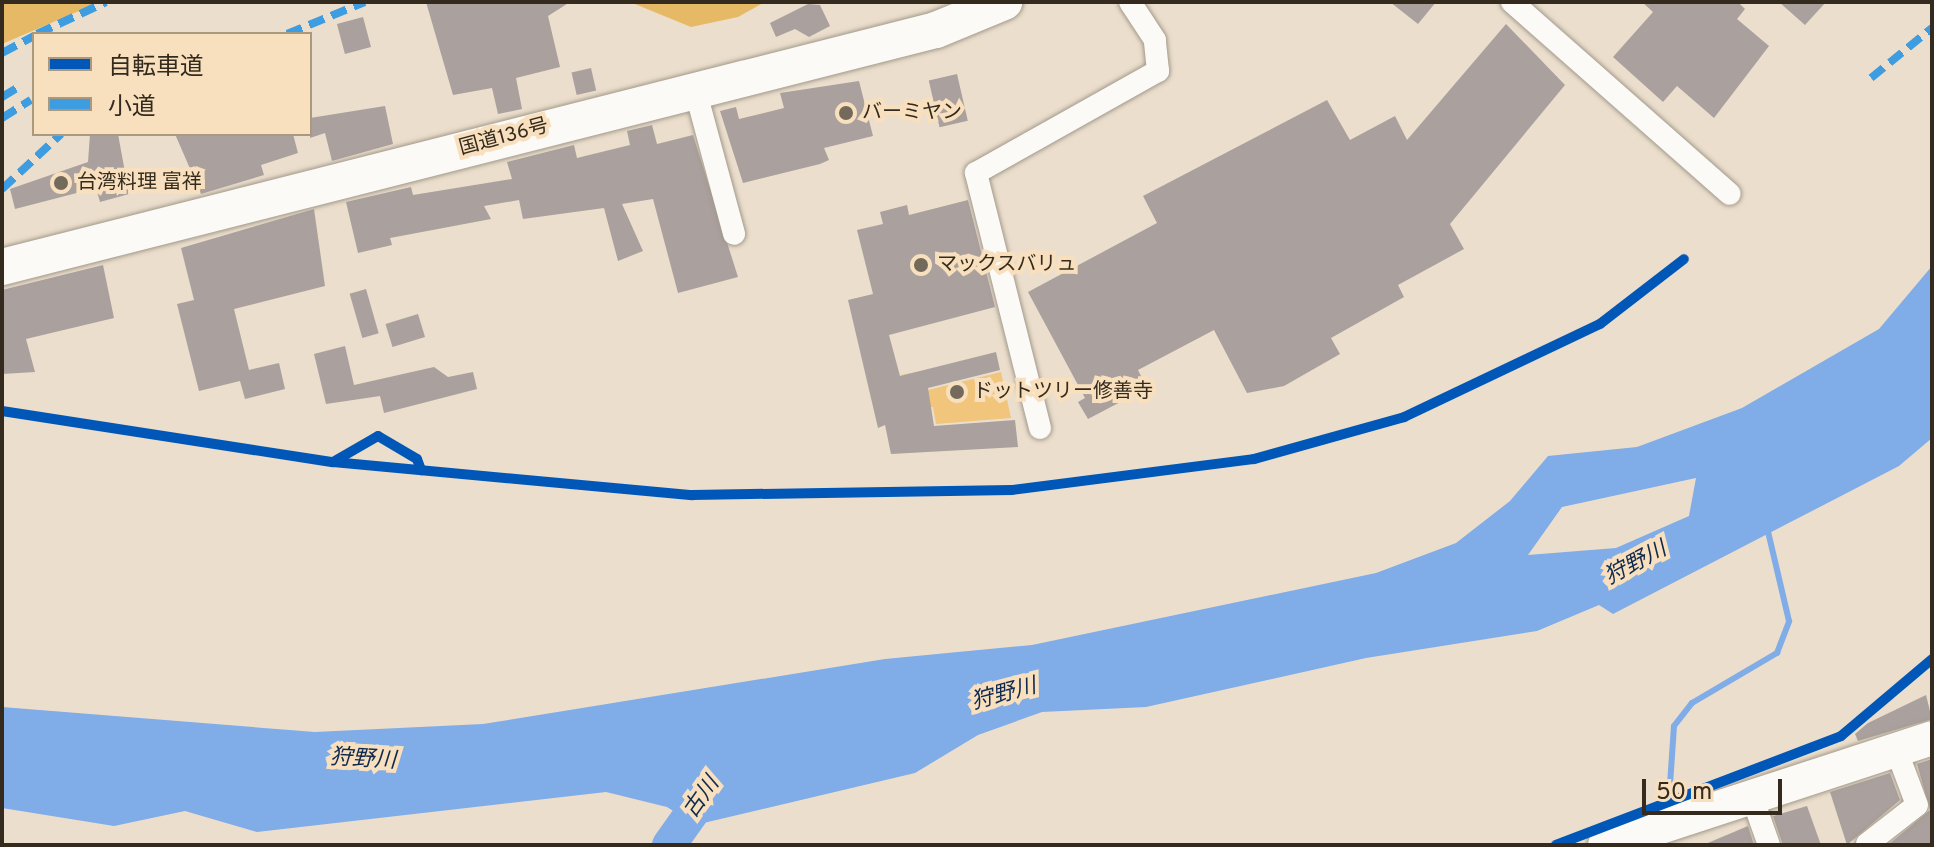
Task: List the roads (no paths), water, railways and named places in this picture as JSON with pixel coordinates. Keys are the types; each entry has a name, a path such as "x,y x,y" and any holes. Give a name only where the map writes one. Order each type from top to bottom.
{"highway":[{"name":"国道136号","path":"2,267 936,30 1004,2"}],"main road":[{"path":"1605,845 1932,738"}],"street":[{"path":"1040,428 976,173 1158,71 1155,40 1130,2"},
{"path":"1512,2 1730,194"},
{"path":"695,89 734,234"},
{"path":"1867,844 1917,805 1896,749"},
{"path":"1752,797 1769,845"}],"water":[{"name":"狩野川","path":"1932,266 1932,438 1899,466 1613,614 1599,605 1537,631 1366,658 1146,707 1042,712 978,735 915,773 695,825 667,807 606,792 257,832 185,811 114,826 2,808 2,707 315,732 483,724 885,659 1032,645 1376,573 1456,543 1510,501 1548,456 1637,447 1742,408 1879,329","holes":["1696,478 1689,516 1616,548 1528,555 1562,507"]}],"waterway":[{"path":"1668,814 1674,726 1692,703 1777,653 1789,621 1767,527"},
{"name":"古川","path":"669,845 713,783"}],"place":[{"name":"バーミヤン","path":"846,113"},
{"name":"台湾料理 富祥","path":"61,183"},
{"name":"マックスバリュ","path":"921,265"},
{"name":"ドットツリー修善寺","path":"957,392"}]}
